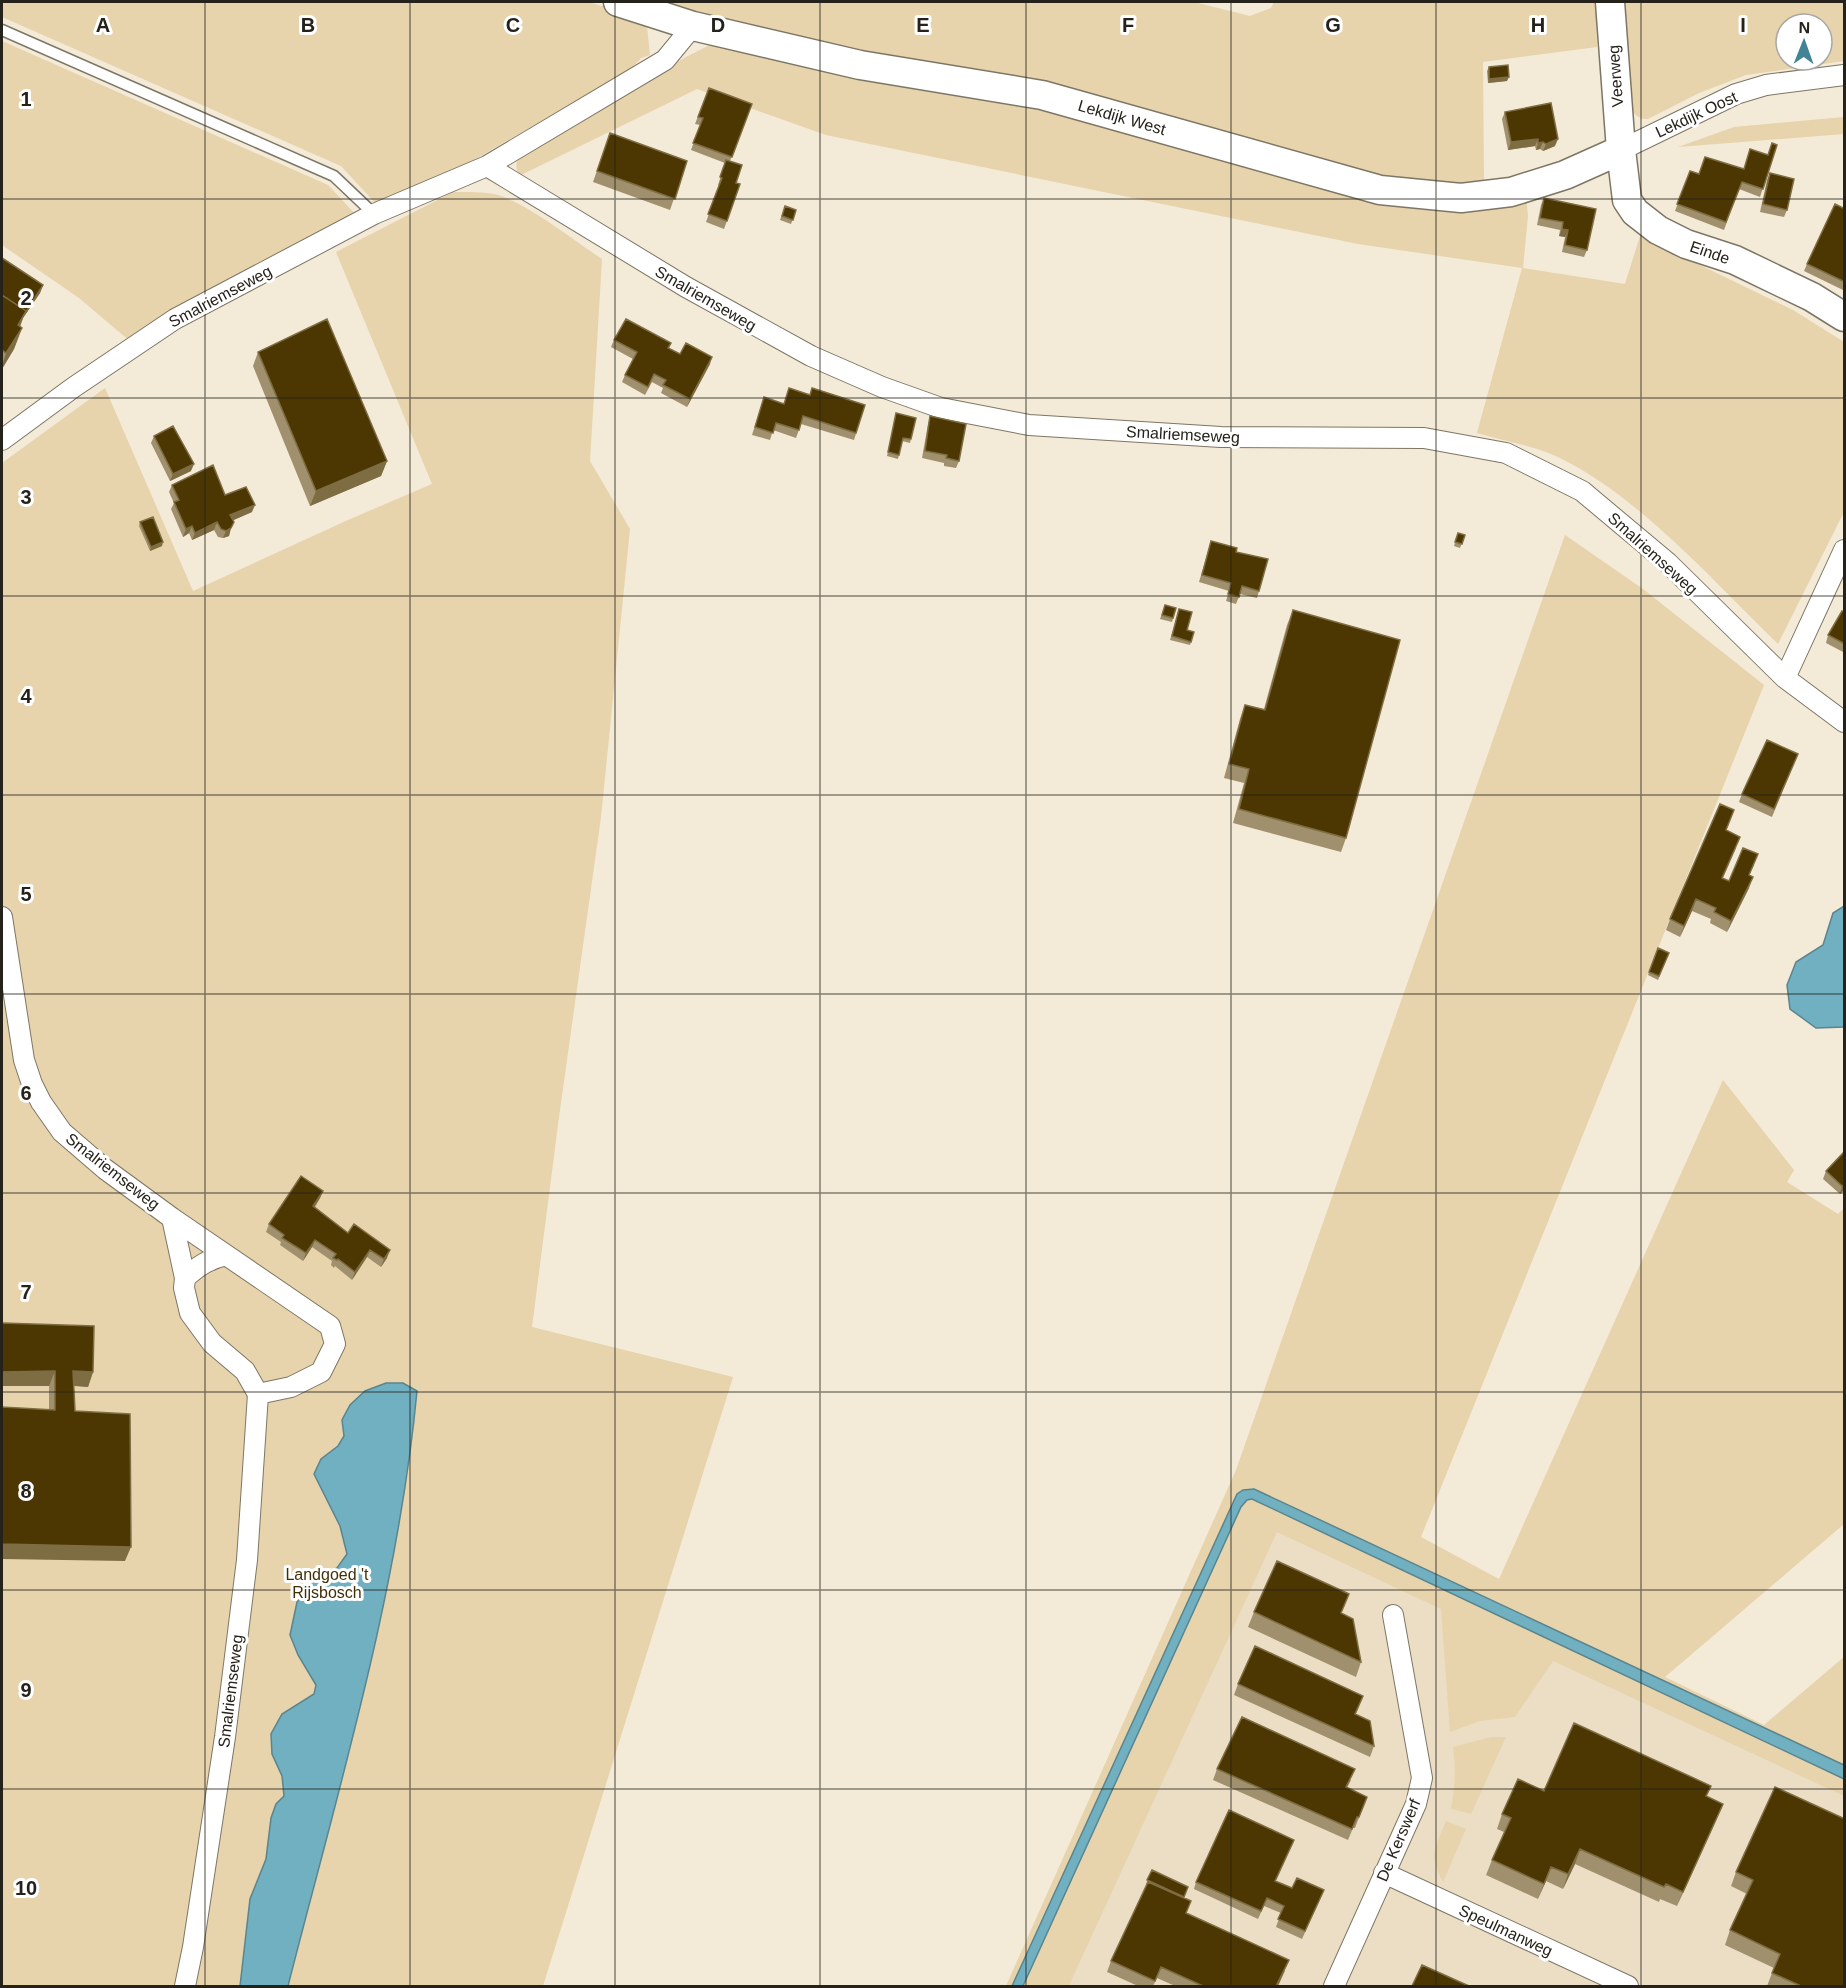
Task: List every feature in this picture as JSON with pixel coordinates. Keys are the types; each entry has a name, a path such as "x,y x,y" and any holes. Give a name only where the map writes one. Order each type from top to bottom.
{"street":[{"name":"Lekdijk West","path":"618,2 693,26 860,65 1042,95 1380,190 1461,198 1511,192 1566,175 1621,150"},
{"name":"Veerweg","path":"1610,2 1621,150"},
{"name":"Smalriemseweg","path":"2,440 74,387 175,319 374,214 487,166 665,60 693,26"},
{"name":"Lekdijk Oost","path":"1621,150 1736,94 1766,86 1845,75"},
{"name":"Einde","path":"1621,150 1627,200 1635,212 1658,230 1686,244 1735,260 1812,297 1845,317"},
{"name":"Smalriemseweg","path":"487,166 676,281 811,356 882,387 941,408 1029,425 1221,437 1424,438 1506,453 1582,491 1668,563 1785,678 1845,722"},
{"path":"1785,678 1845,550"},
{"name":"Smalriemseweg","path":"2,917 24,1060 32,1084 62,1132 105,1169 172,1218 330,1326 334,1344 321,1372 291,1388 258,1394"},
{"name":"Smalriemseweg","path":"172,1218 190,1313 212,1343 244,1371 258,1394 247,1560 225,1737 185,1986"},
{"path":"185,1278 195,1268 210,1259 226,1255"},
{"name":"De Kerswerf","path":"1334,1986 1416,1804 1422,1778 1393,1615"},
{"name":"Speulmanweg","path":"1384,1873 1628,1986"}],"lane":[{"path":"2,30 334,176 374,214"}],"shaded area":[{"path":"1277,1531 1844,1795 1844,1986 1069,1986"}],"green space":[{"path":"2,2 589,2 636,17 647,27 650,55 641,58 632,68 474,160 377,205 341,166 2,17"},
{"path":"644,2 1194,2 1250,16 1271,8 1274,2 1596,2 1597,47 1483,62 1484,186 1382,176 1274,147"},
{"path":"1623,2 1844,2 1844,61 1834,62 1834,12 1774,12 1774,71 1746,75 1699,93 1648,119 1640,118 1629,108"},
{"path":"2,41 328,185 356,215 131,342 79,298 2,245"},
{"path":"716,42 1031,107 1262,165 1526,195 1528,216 1523,268 1625,284 1640,236 1793,310 1844,342 1844,512 1778,644 1675,542 1619,495 1590,475 1551,454 1477,433 1522,268 1358,244 826,135 697,89 521,175 518,172 516,165 518,158 640,82"},
{"path":"1844,117 1844,134 1678,147 1734,127"},
{"name":"Landgoed 't Rijsbosch","path":"453,192 485,193 504,197 542,218 602,259 590,461 630,529 601,817 532,1327 733,1377 543,1986 2,1986 2,463 105,388 193,591 432,484 336,252"},
{"path":"1565,535 1643,589 1764,685 1421,1537 1499,1579 1723,1080 1794,1170 1787,1182 1838,1214 1844,1208 1844,1524 1665,1677 1764,1725 1844,1657 1844,1796 1553,1661 1515,1717 1480,1721 1450,1732 1441,1609 1277,1532 1069,1986 1006,1986 1236,1470"},
{"path":"1491,1737 1506,1737 1471,1814 1451,1809 1455,1778 1453,1747"},
{"path":"1446,1821 1466,1829 1443,1882 1434,1858"}],"water":[{"path":"1844,906 1844,1027 1816,1028 1790,1009 1787,985 1796,962 1823,945 1833,913"},
{"path":"386,1383 403,1383 417,1391 396,1542 364,1691 288,1986 240,1986 250,1899 266,1859 271,1818 276,1804 284,1796 282,1776 272,1754 271,1734 282,1714 314,1694 316,1685 298,1655 290,1635 297,1602 311,1582 337,1568 347,1554 340,1526 314,1474 321,1459 338,1446 344,1436 342,1420 350,1405 365,1391"},
{"path":"1254,1489 1844,1765 1844,1779 1252,1499 1247,1500 1241,1507 1023,1986 1012,1986 1237,1494 1243,1490"}],"building":[{"path":"1508,65 1509,77 1489,79 1489,67"},
{"path":"709,88 752,104 732,157 693,143 703,118 698,117"},
{"path":"1551,103 1558,139 1546,144 1538,143 1538,139 1511,142 1505,112"},
{"path":"610,133 687,161 675,199 597,171"},
{"path":"1772,143 1777,145 1763,189 1742,182 1726,222 1677,204 1690,171 1699,174 1705,157 1744,169 1750,149 1768,155"},
{"path":"726,160 742,165 736,183 740,184 727,221 708,214 722,178 720,177"},
{"path":"1770,173 1794,179 1787,210 1763,204"},
{"path":"1544,198 1596,209 1587,250 1565,245 1568,230 1562,229 1563,222 1540,218"},
{"path":"1835,204 1845,209 1845,282 1807,264"},
{"path":"785,206 796,210 793,220 782,216"},
{"path":"2,258 43,285 26,312 2,295"},
{"path":"2,295 26,311 18,325 22,328 6,353 2,350"},
{"path":"327,319 387,461 316,491 258,352"},
{"path":"626,319 671,343 668,348 680,354 686,343 712,357 690,399 663,385 666,380 654,374 648,387 625,375 637,352 614,340"},
{"path":"789,388 810,395 812,388 865,405 856,433 803,416 799,430 776,423 773,433 755,427 764,397 784,404"},
{"path":"896,413 916,418 911,439 903,438 899,455 888,452"},
{"path":"930,416 966,424 959,461 946,458 947,455 925,451"},
{"path":"173,426 194,464 173,474 154,436"},
{"path":"213,465 225,495 246,487 255,505 230,515 234,522 226,531 221,529 217,522 195,533 192,526 186,529 174,502 179,500 172,485"},
{"path":"153,517 163,542 151,547 140,522"},
{"path":"1458,533 1465,535 1462,544 1455,542"},
{"path":"1211,541 1237,548 1236,552 1268,559 1259,591 1242,586 1239,597 1228,594 1231,583 1202,575"},
{"path":"1165,605 1176,608 1173,618 1162,615"},
{"path":"1179,609 1192,612 1187,630 1194,632 1191,642 1172,636"},
{"path":"1293,610 1400,640 1346,838 1239,809 1249,769 1229,764 1245,705 1265,710"},
{"path":"1842,611 1845,612 1845,644 1828,635"},
{"path":"1767,740 1798,754 1774,809 1742,794"},
{"path":"1720,804 1734,810 1726,830 1740,837 1722,878 1729,881 1743,848 1758,854 1749,875 1753,877 1731,921 1714,912 1716,908 1696,899 1684,926 1670,919"},
{"path":"1658,948 1669,953 1659,976 1649,972"},
{"path":"1845,1151 1845,1184 1842,1186 1826,1171"},
{"path":"301,1176 323,1191 313,1206 348,1233 354,1224 390,1250 384,1259 370,1250 355,1272 338,1259 333,1258 336,1254 315,1240 306,1253 282,1238 284,1235 269,1224"},
{"path":"2,1323 94,1326 93,1372 73,1371 75,1411 130,1414 131,1547 2,1544 2,1407 55,1410 55,1371 2,1372"},
{"path":"1277,1561 1349,1594 1341,1613 1353,1619 1361,1662 1254,1612"},
{"path":"1255,1646 1363,1696 1355,1714 1370,1721 1374,1746 1238,1684"},
{"path":"1242,1717 1355,1769 1346,1787 1367,1797 1352,1829 1217,1769"},
{"path":"1574,1723 1711,1786 1706,1796 1723,1804 1683,1892 1666,1884 1664,1887 1580,1849 1568,1874 1551,1867 1544,1884 1492,1860 1511,1818 1502,1814 1518,1779 1544,1791"},
{"path":"1775,1787 1845,1819 1845,1986 1801,1986 1772,1973 1780,1954 1730,1930 1753,1880 1736,1872"},
{"path":"1229,1810 1294,1840 1275,1881 1292,1888 1297,1878 1324,1890 1305,1931 1278,1919 1284,1906 1267,1898 1261,1911 1196,1882"},
{"path":"1152,1870 1188,1887 1184,1897 1147,1880"},
{"path":"1148,1882 1191,1901 1186,1913 1289,1960 1276,1986 1203,1986 1161,1967 1155,1981 1111,1961"},
{"path":"1422,1965 1469,1986 1412,1986"}]}
